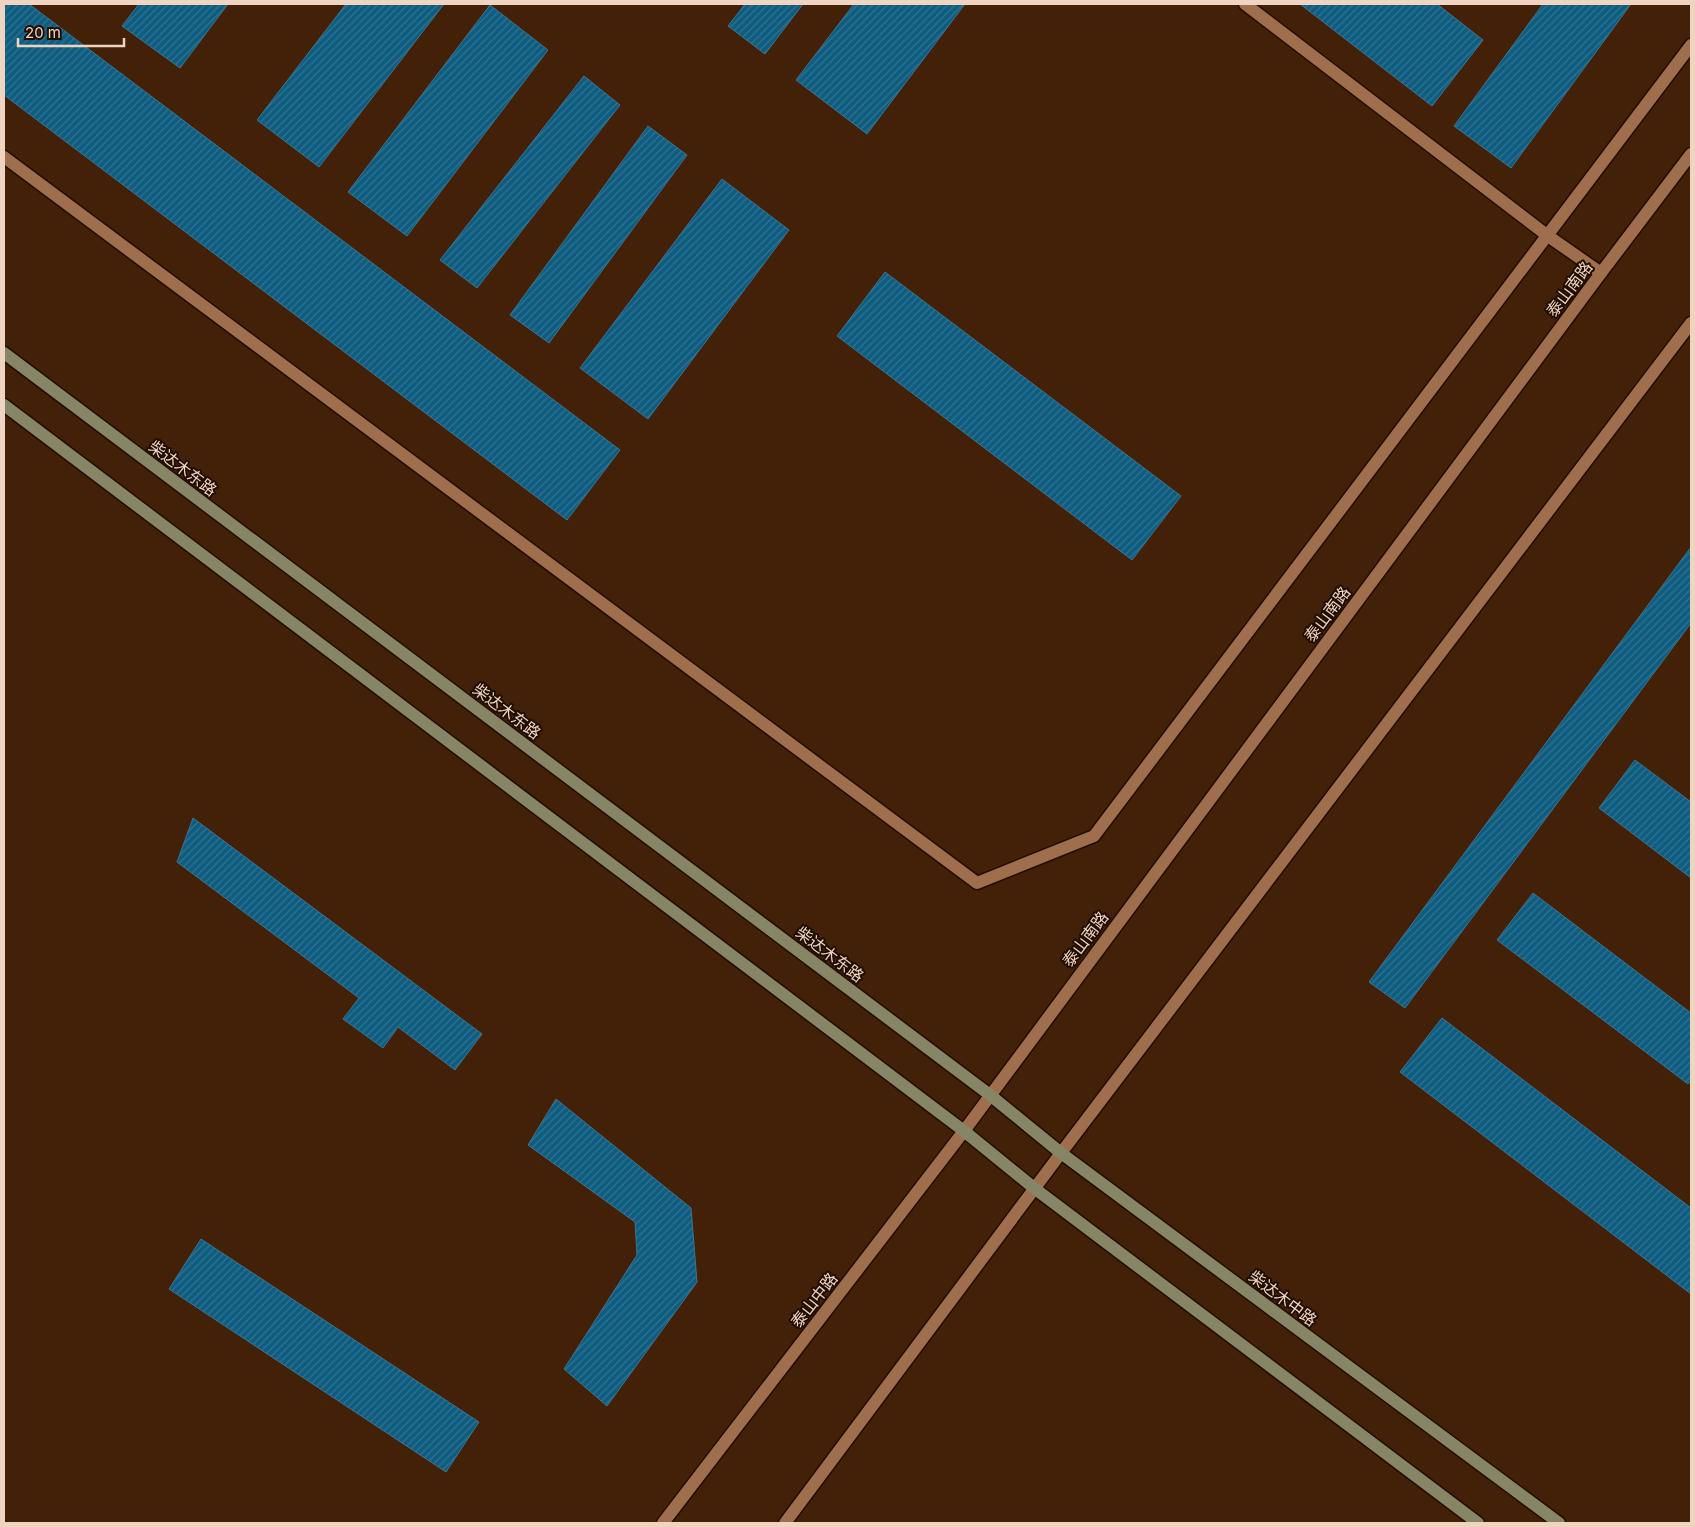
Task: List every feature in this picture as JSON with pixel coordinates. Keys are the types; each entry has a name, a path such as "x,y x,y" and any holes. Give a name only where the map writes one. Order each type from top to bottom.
{"main road":[{"name":"柴达木东路","path":"4,353 990,1095"},
{"path":"4,405 964,1131 1034,1188 1478,1523"},
{"name":"柴达木中路","path":"990,1095 1060,1153 1559,1523"}],"street":[{"path":"1245,4 1548,236 1601,274"},
{"path":"4,157 977,883 1094,836 1691,46"},
{"name":"泰山南路","path":"990,1095 1691,154"},
{"path":"785,1523 1060,1153 1691,323"},
{"name":"泰山中路","path":"663,1523 990,1095"}],"building":[{"path":"4,4 29,4 620,450 567,520 4,95"},
{"path":"139,4 228,4 180,68 122,26"},
{"path":"346,4 444,4 319,167 257,120"},
{"path":"745,4 803,4 765,54 728,26"},
{"path":"854,4 965,4 867,134 796,80"},
{"path":"1300,4 1437,4 1483,40 1432,106"},
{"path":"1543,4 1631,4 1511,168 1454,126"},
{"path":"490,5 548,50 407,236 348,192"},
{"path":"584,76 620,105 477,288 440,260"},
{"path":"648,126 687,155 549,343 510,315"},
{"path":"722,179 789,230 648,419 580,368"},
{"path":"885,272 1181,496 1132,560 837,336"},
{"path":"1691,547 1691,623 1405,1008 1369,982"},
{"path":"1635,760 1691,802 1691,878 1599,808"},
{"path":"193,818 482,1034 455,1070 398,1027 383,1048 343,1019 359,998 177,862"},
{"path":"1533,893 1691,1013 1691,1080 1688,1084 1497,940"},
{"path":"1442,1018 1691,1208 1691,1294 1400,1072"},
{"path":"556,1099 691,1208 697,1282 607,1406 564,1369 637,1255 635,1222 528,1145"},
{"path":"201,1239 479,1422 446,1472 169,1289"}]}
